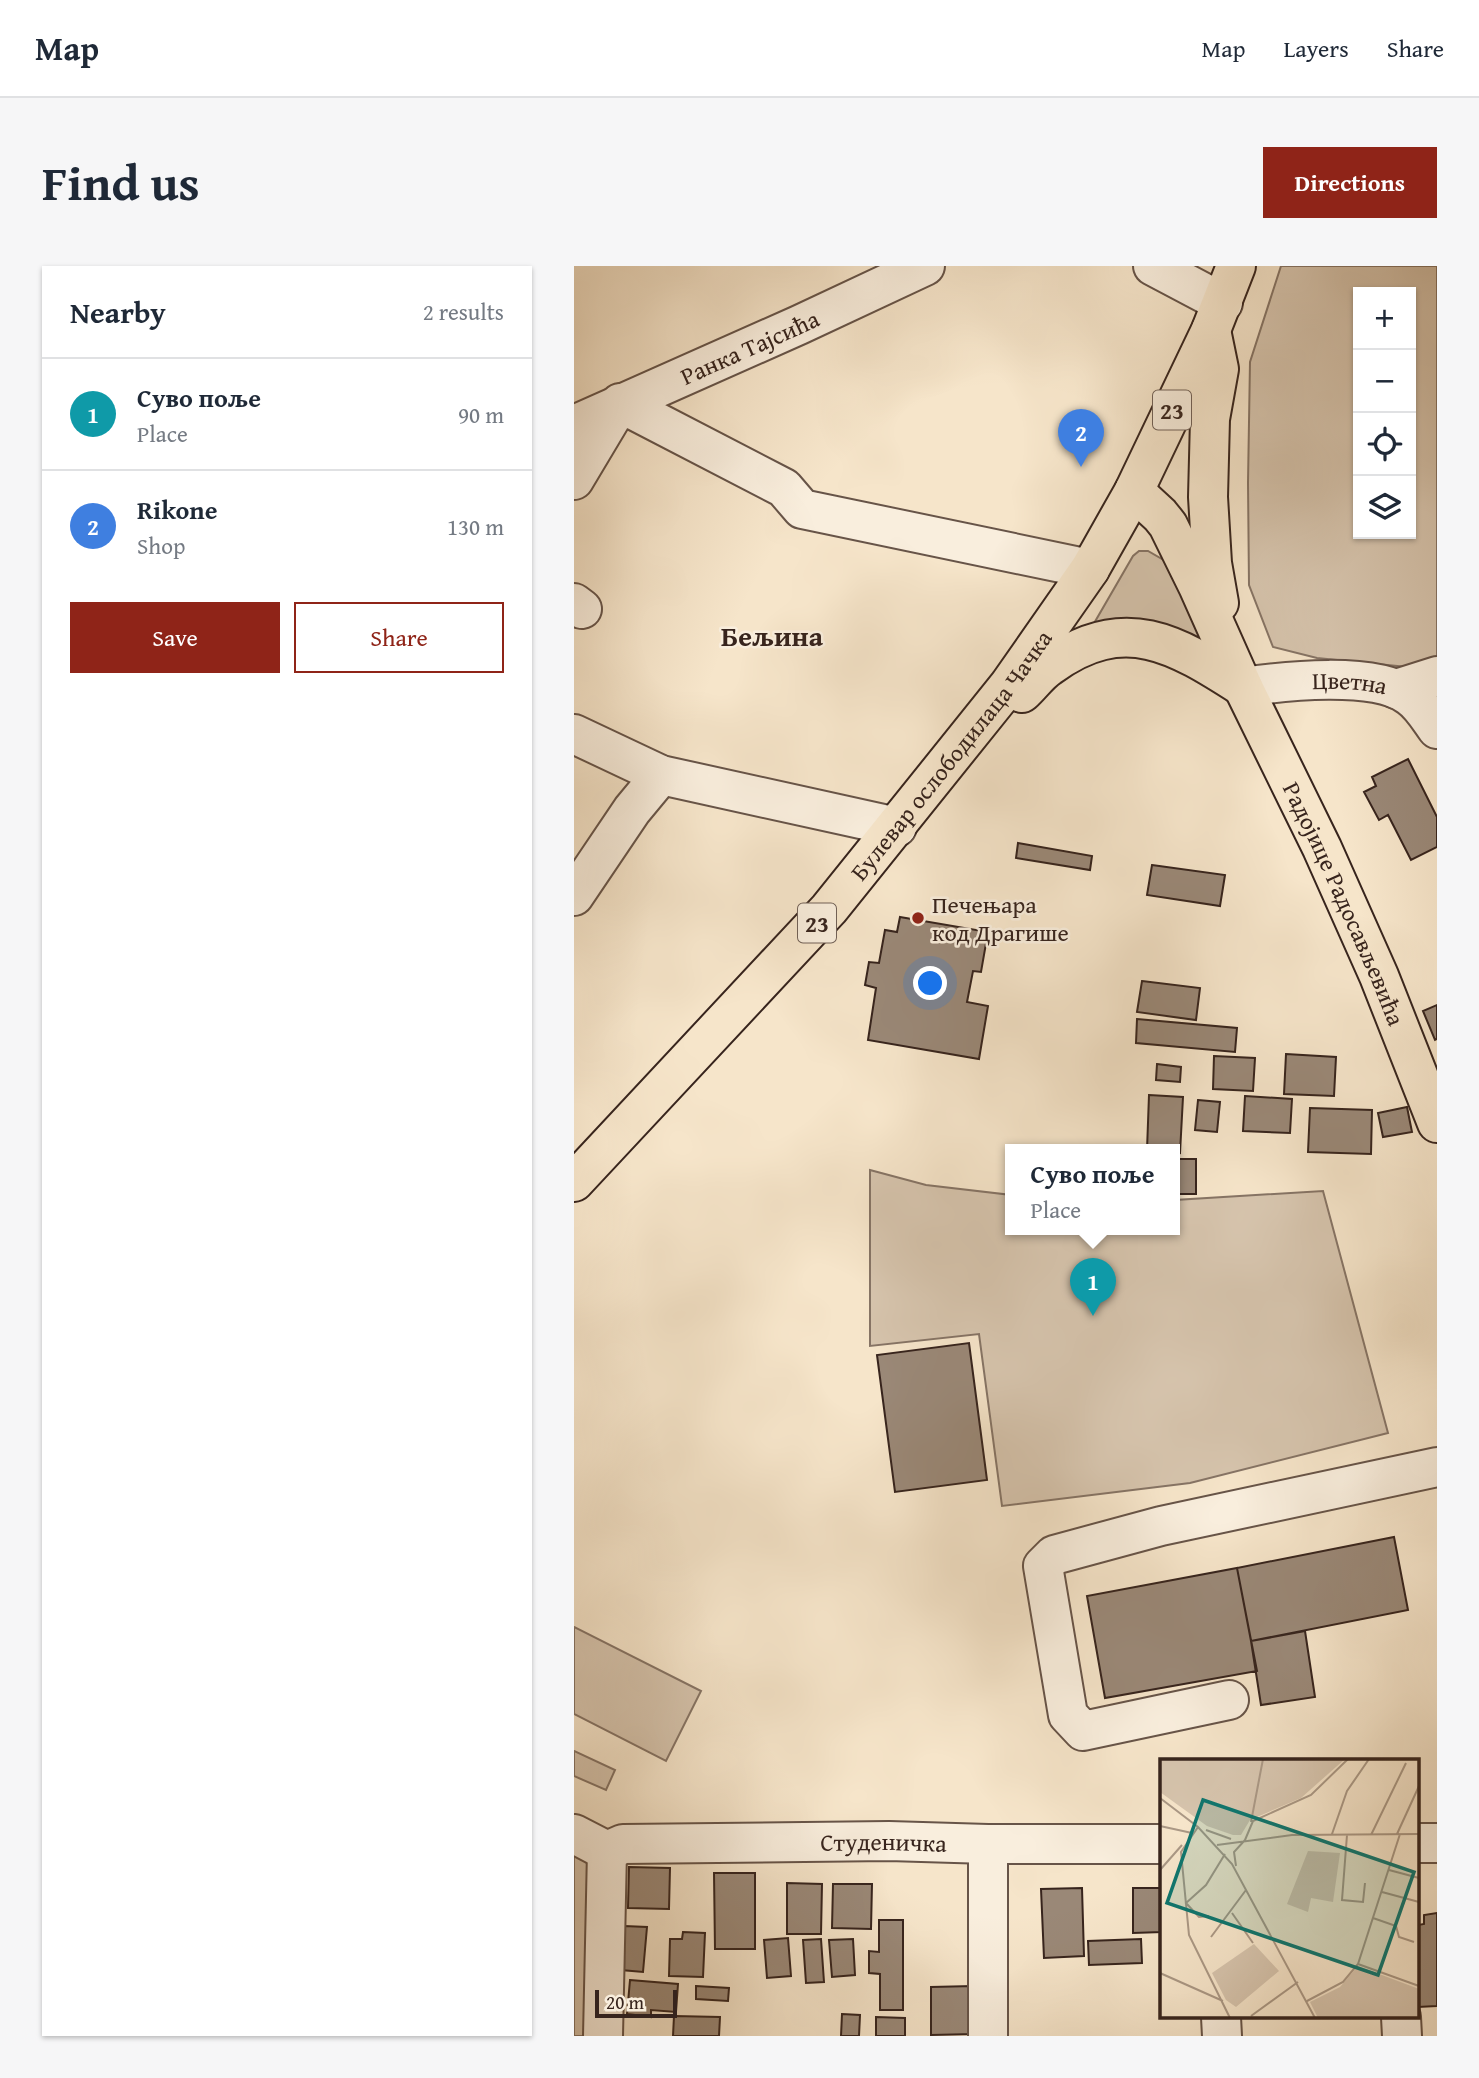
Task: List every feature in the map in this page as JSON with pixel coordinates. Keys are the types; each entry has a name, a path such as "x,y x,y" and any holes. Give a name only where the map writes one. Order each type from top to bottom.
{"main road":[{"name":"23","path":"1217,316 1236,266"},
{"name":"Булевар ослободилаца Чачка","path":"574,1182 790,953 897,827 1009,685 1090,569 1134,491 1217,316"},
{"path":"1217,316 1219,369 1210,419 1208,497 1212,563 1222,637"},
{"path":"1134,491 1168,525 1222,637"},
{"path":"978,724 1010,704 1060,659 1095,644 1127,637 1176,647 1243,687"},
{"name":"Радојице Радосављевића","path":"1222,637 1243,687 1334,874 1393,1009 1437,1123"}],"street":[{"name":"Ранка Тајсића","path":"574,425 925,266"},
{"path":"1158,267 1217,316"},
{"path":"574,480 620,403 784,488 802,509 1090,569"},
{"path":"1396,688 1437,676"},
{"name":"Цветна","path":"1243,687 1288,681 1329,680 1396,688 1419,705 1437,729"},
{"path":"574,734 661,775 897,827"},
{"path":"574,895 632,810 661,775"},
{"path":"1228,1700 1083,1731 1068,1715 1043,1566 1054,1555 1161,1527 1437,1467"},
{"path":"590,1842 603,2036"},
{"name":"Студеничка","path":"590,1842 1160,1844"},
{"path":"988,1844 988,2036"},
{"path":"1221,2018 1223,2036"},
{"path":"1401,2018 1402,2036"}],"shaded area":[{"path":"1281,266 1437,266 1437,702 1407,667 1317,658 1273,647 1249,585 1250,362"},
{"path":"1139,551 1148,551 1167,562 1203,642 1089,632 1133,556"},
{"path":"870,1170 926,1185 1005,1194 1005,1235 1180,1235 1180,1200 1323,1191 1388,1433 1190,1483 1002,1506 979,1334 870,1346"},
{"path":"574,1627 701,1691 666,1761 574,1714"},
{"path":"574,1751 615,1770 606,1790 574,1776"},
{"path":"574,1852 593,1856 587,2036 574,2036"}],"building":[{"path":"1408,759 1437,817 1437,847 1411,860 1388,815 1379,820 1364,792 1376,786 1372,777"},
{"path":"1018,843 1092,856 1090,870 1016,858"},
{"path":"1152,865 1225,875 1220,906 1147,895"},
{"path":"900,917 988,932 981,972 973,971 967,1002 988,1006 979,1059 868,1040 876,988 865,985 869,962 879,963 885,930 897,932"},
{"path":"1142,981 1200,988 1196,1020 1137,1012"},
{"path":"1437,1005 1437,1039 1435,1040 1423,1011"},
{"path":"1137,1019 1237,1028 1235,1052 1136,1043"},
{"path":"1286,1054 1336,1057 1334,1096 1284,1094"},
{"path":"1214,1056 1255,1058 1253,1091 1213,1089"},
{"path":"1157,1064 1181,1067 1180,1082 1156,1080"},
{"path":"1149,1095 1183,1097 1180,1153 1180,1144 1147,1144"},
{"path":"1245,1096 1292,1099 1290,1133 1243,1131"},
{"path":"1198,1100 1220,1102 1217,1132 1195,1130"},
{"path":"1407,1107 1412,1132 1383,1137 1378,1113"},
{"path":"1310,1108 1372,1110 1371,1154 1308,1152"},
{"path":"1180,1159 1196,1159 1196,1194 1180,1194"},
{"path":"969,1343 987,1480 895,1492 877,1355"},
{"path":"1394,1537 1408,1610 1251,1641 1237,1568"},
{"path":"1237,1568 1257,1671 1105,1698 1087,1596"},
{"path":"1305,1631 1315,1697 1261,1705 1251,1641"},
{"path":"629,1867 670,1868 669,1909 628,1908"},
{"path":"714,1873 755,1873 755,1949 715,1949"},
{"path":"787,1883 822,1884 821,1934 787,1934"},
{"path":"833,1884 872,1884 871,1929 832,1928"},
{"path":"1082,1888 1084,1956 1044,1958 1041,1889"},
{"path":"1133,1888 1160,1888 1160,1932 1133,1933"},
{"path":"1437,1913 1437,2006 1420,2007 1420,1925 1424,1924 1424,1915"},
{"path":"879,1920 903,1920 903,2010 880,2010 880,1974 869,1973 869,1951 879,1952"},
{"path":"624,1926 647,1927 643,1972 621,1970"},
{"path":"683,1932 705,1933 703,1977 669,1976 670,1939 682,1939"},
{"path":"788,1938 791,1976 767,1978 764,1940"},
{"path":"821,1939 824,1982 806,1983 803,1940"},
{"path":"853,1939 855,1975 832,1977 829,1940"},
{"path":"1141,1939 1142,1963 1089,1965 1088,1941"},
{"path":"630,1980 678,1984 676,2012 651,2010 651,2017 627,2014"},
{"path":"696,1986 729,1988 728,2001 696,1999"},
{"path":"973,1986 974,2034 931,2035 931,1987"},
{"path":"842,2014 860,2015 859,2036 841,2036"},
{"path":"674,2016 720,2017 719,2036 673,2036"},
{"path":"876,2017 905,2018 905,2036 876,2036"}],"place":[{"name":"Rikone","path":"1081,467"},
{"name":"Печењара код Драгише","path":"918,918"},
{"name":"Суво поље","path":"1093,1316"}],"district":[{"name":"Бељина","path":"772,635"}]}
